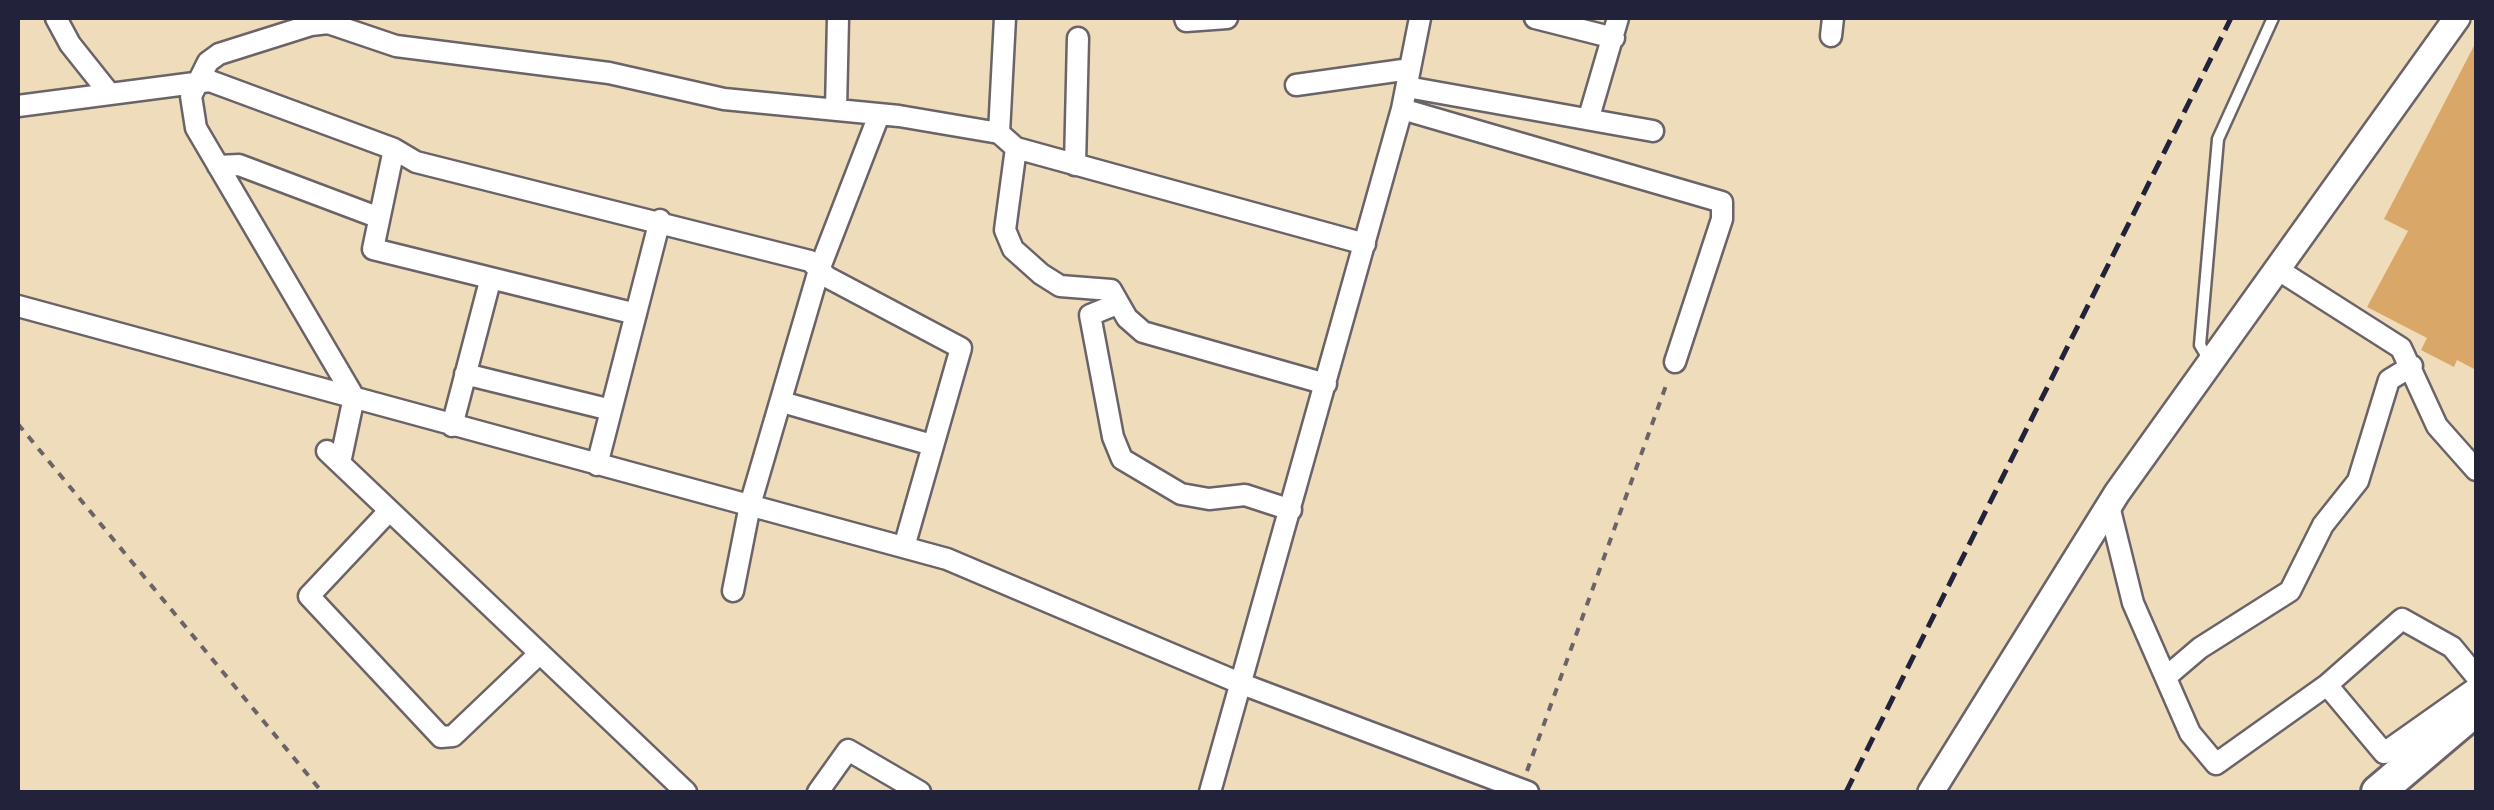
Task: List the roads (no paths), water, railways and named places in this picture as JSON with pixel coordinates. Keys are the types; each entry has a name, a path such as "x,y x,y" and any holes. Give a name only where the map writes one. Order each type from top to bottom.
{"highway":[{"path":"2378,792 2476,710"},
{"path":"2408,792 2476,734"}],"street":[{"path":"56,18 70,44 109,93"},
{"path":"836,110 838,18"},
{"path":"999,134 1005,18"},
{"path":"1185,18 1227,18"},
{"path":"1534,18 1616,28 1590,118"},
{"path":"1931,792 2109,506 2457,18"},
{"path":"1210,792 1365,244 1406,88 1415,19"},
{"path":"686,792 334,457 354,397 196,128 191,96 208,62 219,54 328,23 396,46 609,74 724,99 879,115 999,134 1016,148 1365,244"},
{"path":"1075,165 1078,38"},
{"path":"18,106 210,81 394,149 416,162 660,220 810,261 819,270 961,348 904,547"},
{"path":"1296,85 1406,88 1653,131"},
{"path":"1406,88 1722,202 1722,219 1675,362"},
{"path":"733,591 750,505 819,270 879,115"},
{"path":"1016,148 1005,230 1013,249 1060,286 1111,290 1117,304 1142,332 1326,384"},
{"path":"394,149 373,249 636,314"},
{"path":"218,166 239,165 377,216"},
{"path":"597,466 660,220"},
{"path":"2277,270 2393,342 2412,366 2438,426 2476,470"},
{"path":"452,426 490,281"},
{"path":"1117,304 1090,315 1113,437 1122,459 1182,494 1209,499 1245,495 1290,510"},
{"path":"18,306 947,559 1242,684 1522,791"},
{"path":"2166,678 2200,648 2290,591 2323,524 2358,480 2389,380 2412,366"},
{"path":"465,374 611,410"},
{"path":"782,402 932,445"},
{"path":"2109,506 2132,604 2190,733 2216,764 2327,684 2402,619 2452,647 2476,676"},
{"path":"389,511 308,596 441,737 453,736 538,655"},
{"path":"2327,684 2384,753 2476,688"},
{"path":"818,792 844,752 852,750 920,792"}],"lane":[{"path":"2212,362 2200,346 2218,139 2273,18"}],"railway":[{"path":"1846,792 2231,18"}]}
